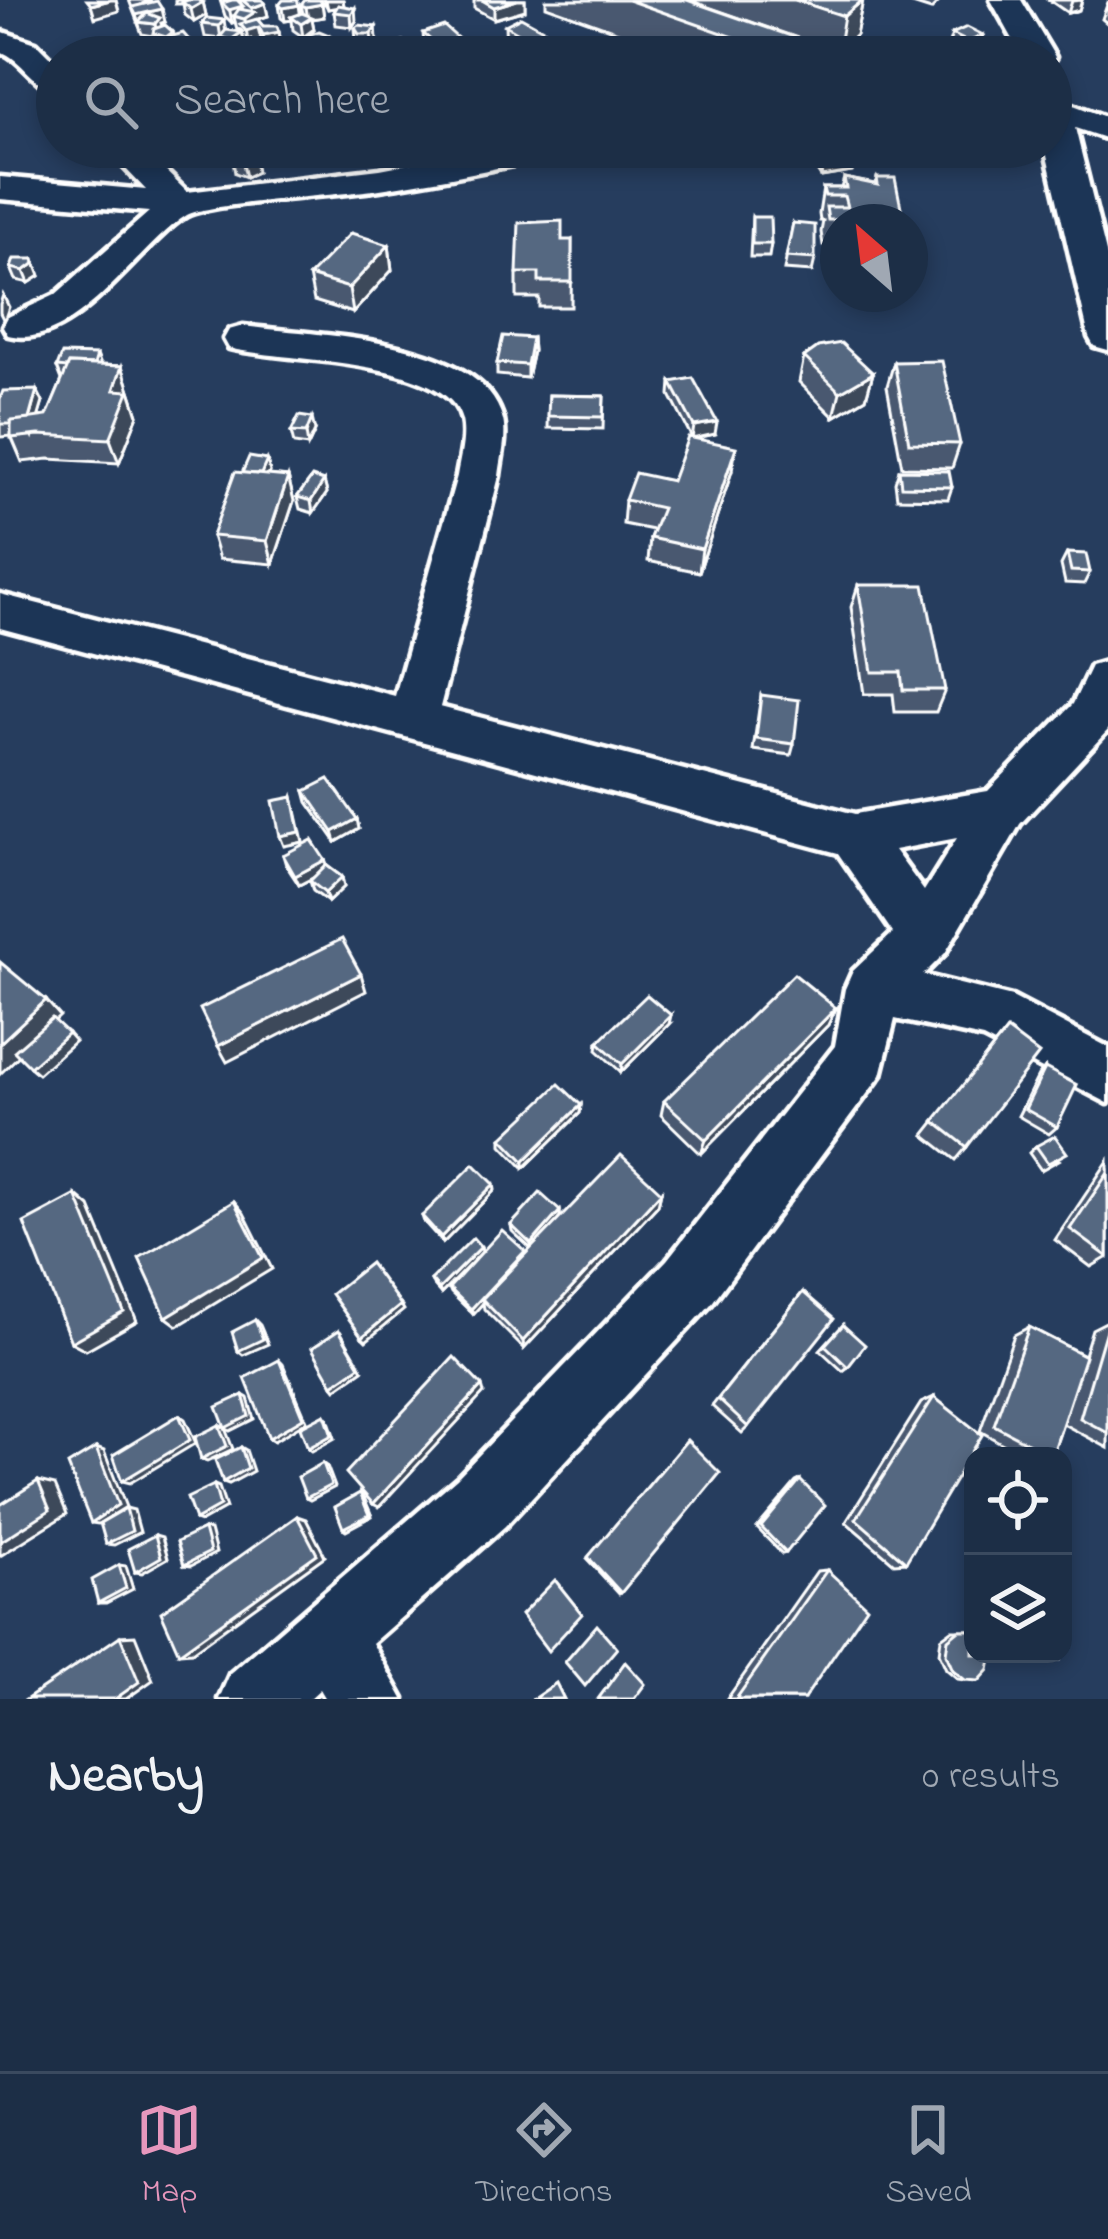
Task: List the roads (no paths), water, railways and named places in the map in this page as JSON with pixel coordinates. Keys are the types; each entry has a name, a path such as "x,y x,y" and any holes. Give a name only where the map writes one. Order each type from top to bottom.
{"street":[{"path":"1006,0 1027,36"},
{"path":"0,40 25,50 36,61"},
{"path":"1072,113 1108,129"},
{"path":"143,168 179,204"},
{"path":"0,188 179,204 439,168"},
{"path":"1068,168 1108,337"},
{"path":"22,326 78,296 179,204"},
{"path":"244,338 400,360 448,378 472,399 484,426 478,470 413,717"},
{"path":"0,611 856,836 1002,809"},
{"path":"255,1699 481,1502 689,1282 861,1056 872,989 926,936 1002,809 1091,716 1108,679"},
{"path":"856,836 926,936"},
{"path":"872,989 993,1015 1108,1076"},
{"path":"327,1636 367,1699"}]}
